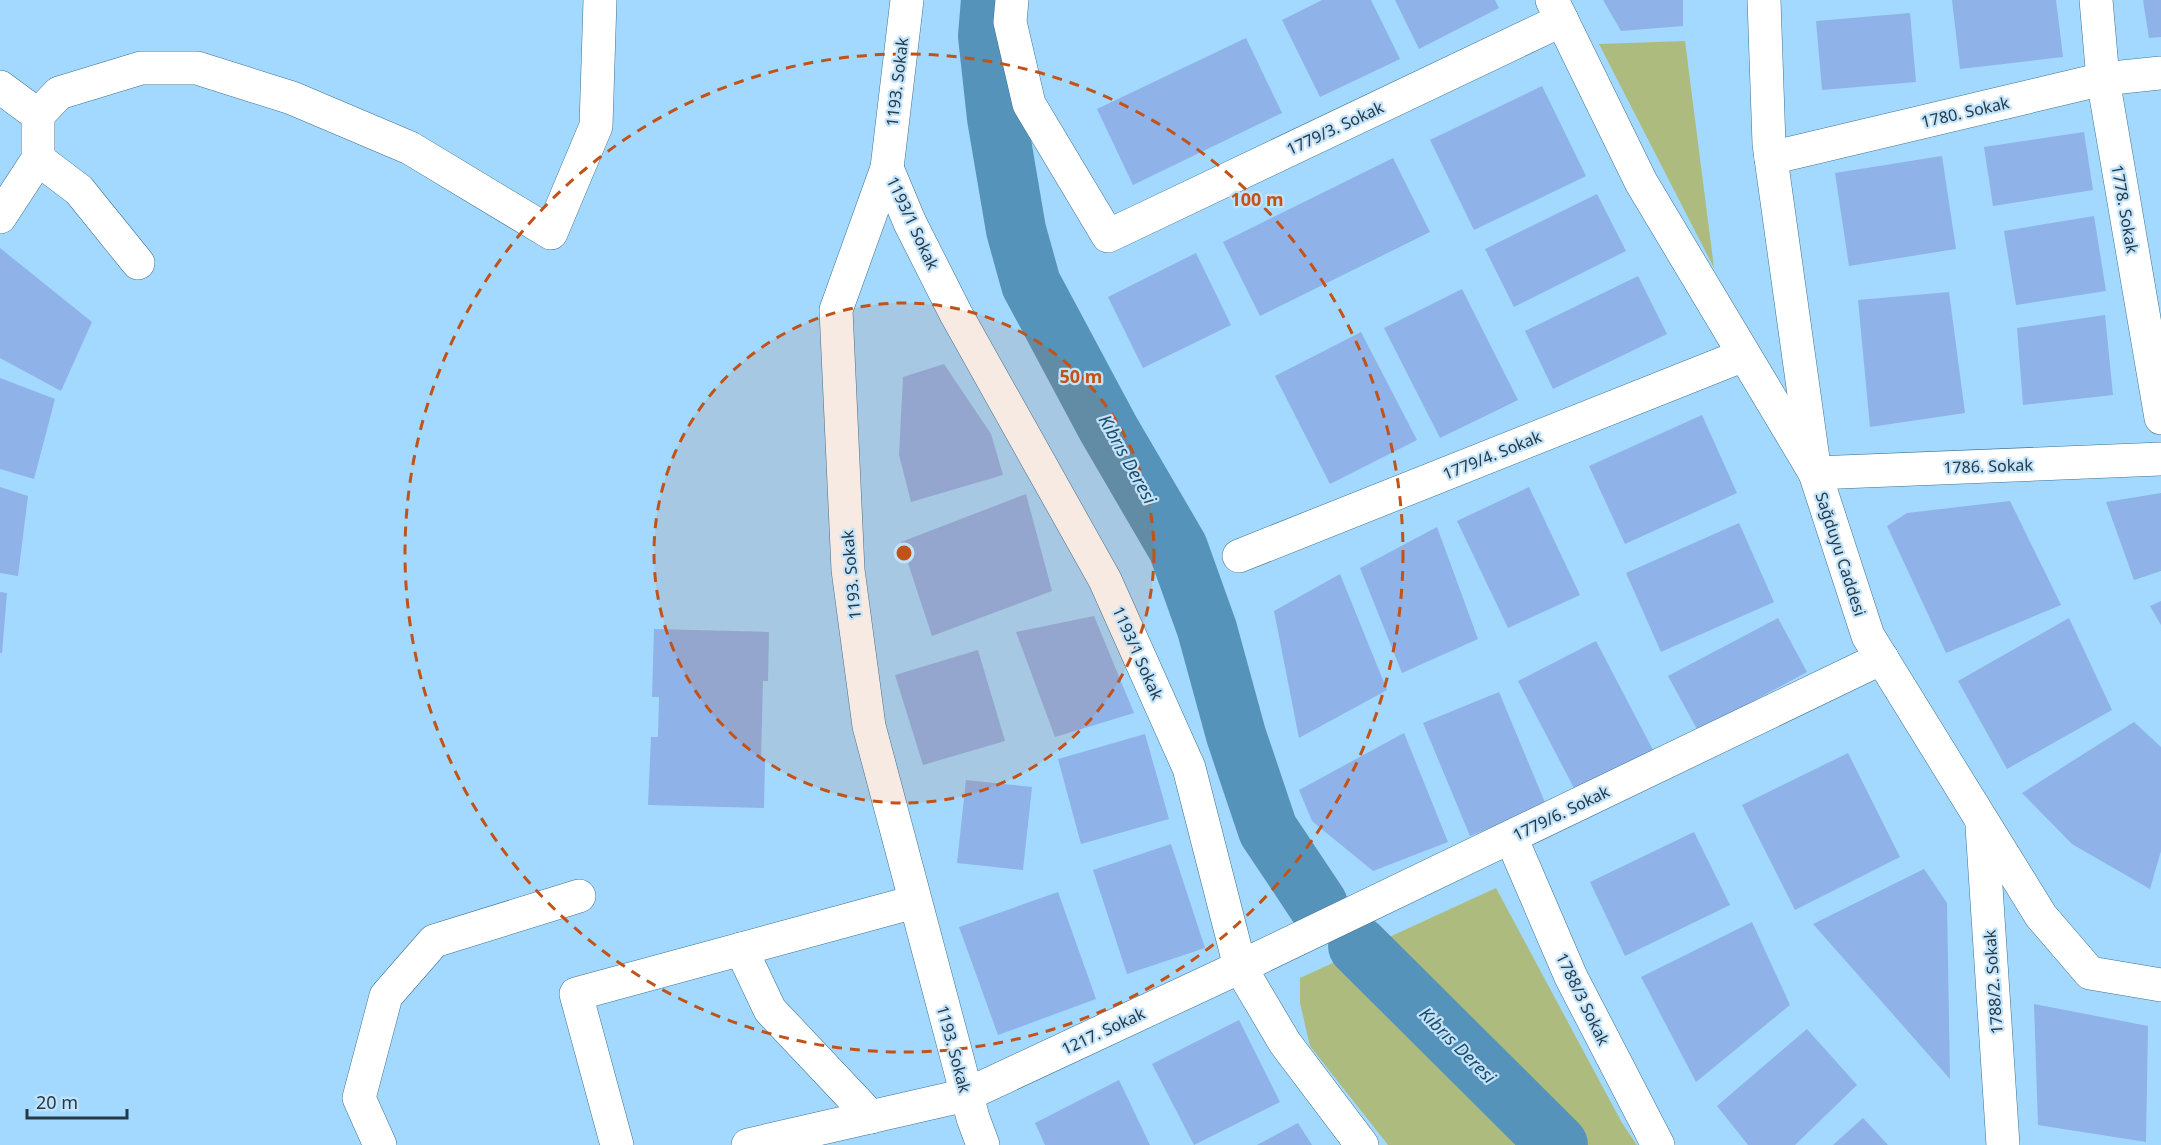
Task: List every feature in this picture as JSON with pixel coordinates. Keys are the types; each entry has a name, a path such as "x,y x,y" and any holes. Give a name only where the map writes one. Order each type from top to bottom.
{"street":[{"path":"0,217 38,159 38,115 59,93 141,68 197,68 292,98 410,148 551,233 596,126 600,0"},
{"name":"1193. Sokak","path":"907,0 887,168 836,310 848,570 869,726 966,1095 983,1145"},
{"name":"1779/3. Sokak","path":"1012,0 1010,22 1029,104 1108,236 1557,10"},
{"name":"Sağduyu Caddesi","path":"1764,0 1771,158 1815,473 1869,636 2041,916 2090,973 2161,985"},
{"name":"1778. Sokak","path":"2096,0 2103,79 2161,418"},
{"path":"1557,10 1641,182 1815,473"},
{"name":"1780. Sokak","path":"1771,158 2103,79 2161,73"},
{"path":"0,87 38,115"},
{"path":"38,159 78,190 138,263"},
{"name":"1193/1 Sokak","path":"887,168 910,224 956,314 1105,580 1190,768 1240,967 1285,1043 1362,1145"},
{"name":"1779/4. Sokak","path":"1239,556 1744,355"},
{"name":"1786. Sokak","path":"1815,473 2161,459"},
{"name":"1779/6. Sokak","path":"1240,967 1882,658"},
{"name":"1788/2. Sokak","path":"1982,820 2003,1145"},
{"name":"1788/3 Sokak","path":"1516,849 1571,977 1658,1145"},
{"path":"380,1145 359,1098 386,996 434,940 579,896"},
{"path":"617,1145 576,994 914,902"},
{"path":"741,950 770,1010 871,1117"},
{"name":"1217. Sokak","path":"748,1145 966,1095 1240,967"}],"green space":[{"path":"1685,41 1714,268 1599,44"},
{"path":"1496,888 1622,1123 1637,1145 1388,1145 1310,1046 1300,1003 1300,978"}],"building":[{"path":"1322,0 1371,0 1400,59 1320,97 1282,20"},
{"path":"1395,0 1495,0 1499,8 1419,49"},
{"path":"1603,0 1683,0 1683,26 1621,31"},
{"path":"1952,0 2056,0 2063,57 1960,69"},
{"path":"2143,0 2161,0 2161,37 2149,38"},
{"path":"1910,13 1916,82 1822,90 1816,21"},
{"path":"1246,38 1282,113 1133,185 1097,109"},
{"path":"1542,86 1586,176 1474,230 1430,140"},
{"path":"2084,132 2093,190 1993,206 1984,147"},
{"path":"1942,156 1956,249 1849,266 1835,173"},
{"path":"1393,158 1430,232 1260,316 1223,242"},
{"path":"1597,194 1626,251 1514,307 1485,249"},
{"path":"2094,216 2106,291 2016,305 2004,231"},
{"path":"0,248 92,322 61,391 0,358"},
{"path":"1196,253 1231,325 1143,368 1108,297"},
{"path":"1638,276 1667,334 1553,389 1525,331"},
{"path":"1462,289 1518,400 1440,438 1384,328"},
{"path":"1949,292 1965,413 1870,427 1858,300"},
{"path":"2105,315 2113,395 2023,405 2017,328"},
{"path":"1361,332 1417,440 1330,484 1275,376"},
{"path":"944,364 991,434 1003,475 911,502 899,455 903,377"},
{"path":"0,378 55,399 34,479 0,469"},
{"path":"1702,415 1737,493 1625,544 1589,466"},
{"path":"0,487 28,496 18,576 0,573"},
{"path":"1529,487 1580,595 1508,628 1457,521"},
{"path":"2161,493 2161,571 2134,580 2106,502"},
{"path":"1026,494 1052,591 932,636 901,542"},
{"path":"2010,501 2061,605 1946,653 1887,526 1907,513"},
{"path":"1739,523 1774,602 1661,652 1626,573"},
{"path":"1437,527 1478,639 1402,673 1360,568"},
{"path":"1340,574 1387,690 1299,738 1274,611"},
{"path":"0,592 7,593 2,653 0,653"},
{"path":"2161,601 2161,625 2150,606"},
{"path":"1094,616 1134,713 1055,737 1016,632"},
{"path":"1778,618 1807,672 1698,731 1668,676"},
{"path":"2069,618 2112,710 2007,769 1958,681"},
{"path":"654,629 769,632 768,681 763,681 761,758 765,759 764,808 648,805 651,737 658,737 659,697 652,697"},
{"path":"1596,641 1653,750 1575,790 1518,681"},
{"path":"978,650 1005,741 923,765 895,675"},
{"path":"1499,692 1546,805 1470,836 1423,723"},
{"path":"2134,722 2161,747 2161,851 2150,889 2072,844 2022,793"},
{"path":"1404,733 1448,842 1373,871 1312,821 1299,790"},
{"path":"1145,734 1169,819 1081,844 1058,759"},
{"path":"1848,753 1900,857 1795,910 1742,805"},
{"path":"966,780 1032,787 1023,870 957,863"},
{"path":"1694,832 1730,905 1625,956 1590,882"},
{"path":"1171,844 1205,948 1127,974 1093,870"},
{"path":"1924,869 1947,903 1950,1079 1813,924"},
{"path":"1058,892 1096,999 998,1035 959,927"},
{"path":"1752,922 1790,1005 1696,1082 1641,977"},
{"path":"2034,1004 2148,1026 2146,1142 2038,1125"},
{"path":"1239,1020 1280,1102 1194,1145 1152,1064"},
{"path":"1807,1029 1857,1085 1795,1145 1748,1145 1717,1106"},
{"path":"1119,1080 1150,1145 1045,1145 1035,1123"},
{"path":"1863,1118 1888,1145 1833,1145"},
{"path":"1298,1123 1312,1145 1257,1145"}],"waterway":[{"name":"Kıbrıs Deresi","path":"991,0 988,36 997,118 1016,230 1031,284 1108,428 1178,548 1207,629 1236,735 1268,830 1318,905"},
{"name":"Kıbrıs Deresi","path":"1358,946 1558,1145"}]}
